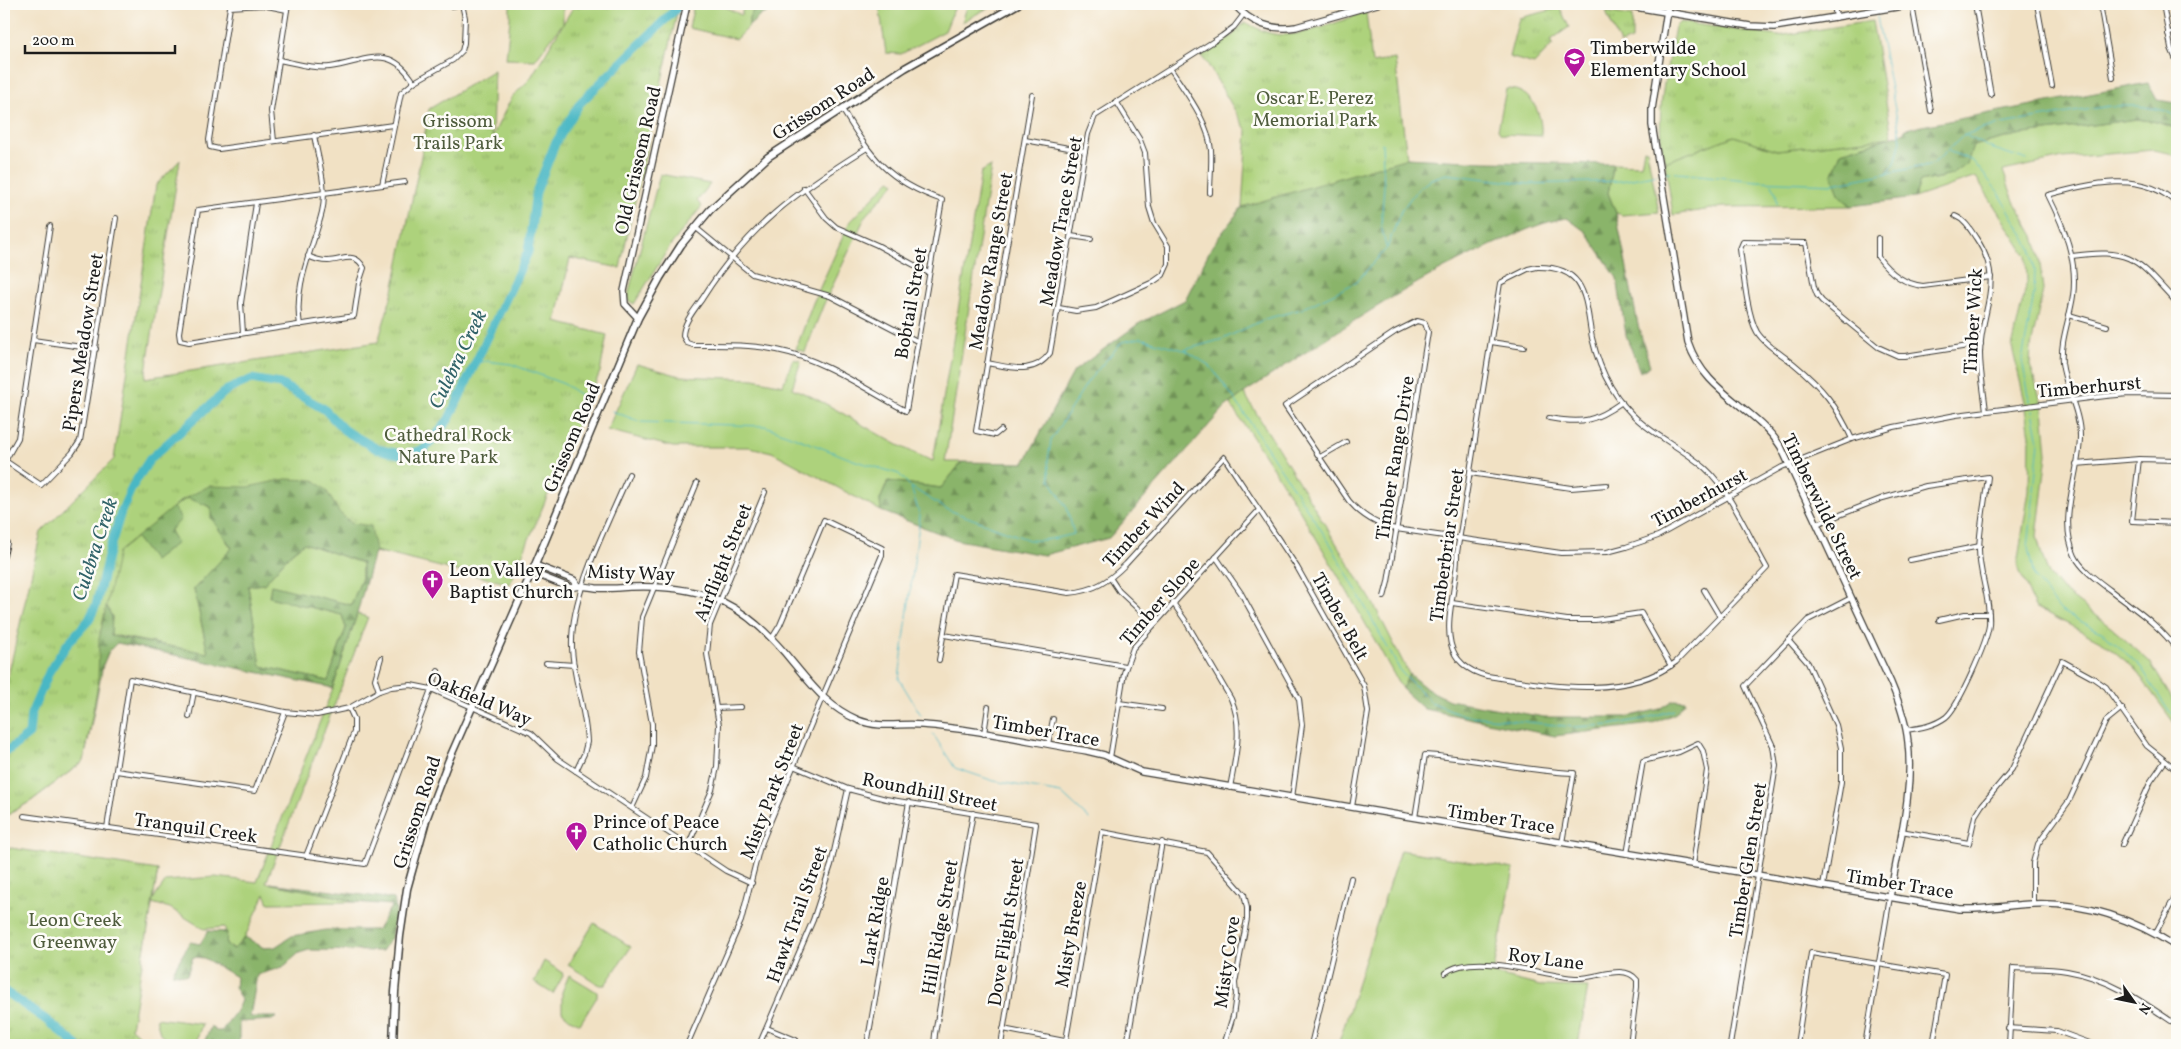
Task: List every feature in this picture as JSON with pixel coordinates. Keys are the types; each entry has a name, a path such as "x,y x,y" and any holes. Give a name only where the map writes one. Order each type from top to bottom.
{"main road":[{"name":"Grissom Road","path":"393,1045 398,954 412,871 427,817 472,706 531,572 638,318 660,278 695,227 754,168 786,144 905,68 1018,4"}],"street":[{"path":"274,141 271,112 288,4"},
{"path":"382,185 393,124 401,93 414,82 453,60 462,50 464,26 462,4 452,6 425,4"},
{"name":"Old Grissom Road","path":"638,318 624,304 624,291 687,4"},
{"path":"1234,4 1244,14 1263,25 1290,28 1377,4"},
{"path":"1621,4 1750,26 1774,27 1913,4 1931,111"},
{"name":"Timberwilde Street","path":"1668,4 1652,109 1652,131 1686,333 1695,361 1719,389 1769,431 1781,447 1891,683 1901,708 1906,730 1909,770 1901,832 1865,1045"},
{"path":"1834,4 1836,18"},
{"path":"1975,4 1991,95"},
{"path":"2037,4 2052,86"},
{"path":"2100,4 2113,78"},
{"path":"2163,4 2171,48 2177,62"},
{"path":"287,10 262,5 230,7 209,140 210,147 219,149 393,124"},
{"name":"Meadow Trace Street","path":"987,363 1021,369 1039,365 1045,360 1052,348 1091,122 1099,112 1228,32 1244,14"},
{"path":"2168,34 2177,30"},
{"path":"279,60 330,67 380,58 399,63 405,68 414,82"},
{"path":"1170,68 1207,132 1211,159 1210,193"},
{"name":"Meadow Range Street","path":"1002,430 995,435 976,431 1032,95"},
{"path":"1059,308 1076,311 1096,308 1153,282 1163,275 1168,264 1168,246 1154,223 1149,207 1145,153 1140,140 1116,102"},
{"path":"731,258 778,209 804,188 867,148 842,108"},
{"path":"300,325 298,305 308,256 322,212 323,193 314,135"},
{"path":"1025,140 1085,151"},
{"name":"Bobtail Street","path":"731,258 690,317 683,332 685,339 693,345 757,346 797,355 829,369 906,411 942,200 902,183 885,170 867,148"},
{"path":"308,256 321,260 354,257 360,260 364,268 359,283 354,316 189,342 180,340 179,333 198,210 405,182"},
{"path":"2177,204 2161,191 2136,182 2104,183 2048,195 2062,223 2072,256 2074,280 2062,353 2064,372 2080,425 2080,441 2068,531 2076,558 2090,575 2164,633 2177,650"},
{"path":"804,188 826,218 836,227 877,245 929,273"},
{"path":"243,333 240,315 241,302 256,203"},
{"name":"Timber Wick","path":"1955,216 1963,220 1985,251 1990,266 1991,277 1981,344 1981,368 1986,411"},
{"name":"Pipers Meadow Street","path":"5,460 41,485 72,453 80,441 116,218"},
{"path":"5,460 14,449 18,438 50,226"},
{"path":"695,227 752,274 830,296 917,342"},
{"path":"1071,236 1091,239"},
{"path":"1878,238 1877,254 1881,261 1895,275 1912,284 1923,286 1991,277"},
{"path":"1852,439 1836,406 1826,394 1756,331 1750,312 1740,249 1741,244 1747,241 1806,243 1817,294 1822,301 1889,354 1905,356 1981,344"},
{"path":"2072,256 2107,252 2131,258 2144,267 2177,303"},
{"name":"Timberbriar Street","path":"1622,402 1602,369 1592,337 1586,298 1573,278 1556,269 1537,267 1500,283 1460,538 1448,628 1449,643 1458,659 1476,674 1545,685 1581,686 1642,680 1671,666 1767,568 1728,498"},
{"path":"2069,315 2108,326"},
{"name":"Timberhurst","path":"1425,323 1417,321 1395,332 1285,406 1349,501 1360,512 1377,523 1396,528 1561,553 1607,552 1645,541 1658,536 1790,464 1852,439 1894,426 1986,411 2073,400 2129,394 2177,395"},
{"name":"Timber Range Drive","path":"1384,597 1428,332 1425,323"},
{"path":"33,340 96,349"},
{"path":"1491,342 1524,347"},
{"path":"1549,418 1575,422 1591,420 1601,416 1622,402 1648,430 1705,468 1719,483 1728,498"},
{"path":"1320,457 1346,442"},
{"name":"Timber Belt","path":"1224,457 1297,567 1366,692 1367,719 1352,808"},
{"name":"Timber Wind","path":"944,635 954,574 1069,593 1090,590 1110,579 1224,457"},
{"path":"2076,464 2138,459 2177,460"},
{"path":"2138,459 2132,521 2177,523"},
{"path":"1470,473 1570,488 1607,485"},
{"path":"576,770 587,742 574,666 572,629 580,586 629,474"},
{"path":"1818,524 1883,498 1926,486 1988,477 1980,546 1980,564 1989,614 1989,625 1985,641 1955,706 1946,717 1933,724 1906,730"},
{"path":"632,808 646,778 651,757 652,724 638,642 642,617 653,586 697,482"},
{"name":"Airflight Street","path":"688,846 716,776 719,740 708,662 707,645 710,625 765,492"},
{"name":"Timber Slope","path":"1110,758 1125,666 1133,648 1259,510"},
{"name":"Misty Park Street","path":"687,1045 741,921 759,850 882,555 882,548 824,520 780,626 772,638"},
{"path":"4,536 7,543 4,556"},
{"path":"1910,560 1980,546"},
{"path":"1216,557 1241,593 1299,699 1302,725 1292,798"},
{"name":"Misty Way","path":"534,564 574,580 580,586"},
{"name":"Misty Way","path":"531,572 570,588 580,586 609,588 653,586 692,590 720,600 744,614 772,638 822,698"},
{"path":"1110,579 1119,591 1154,624"},
{"path":"1704,590 1720,617"},
{"path":"1823,886 1841,782 1842,748 1836,725 1808,663 1788,640 1813,616 1851,598"},
{"path":"1173,603 1231,699 1236,712 1239,734 1230,788"},
{"path":"1452,603 1568,620 1595,620 1641,613 1671,666"},
{"path":"1938,620 1965,614 1989,614"},
{"path":"940,660 944,635 1125,666"},
{"name":"Timber Glen Street","path":"1730,1045 1776,771 1774,746 1745,686 1788,640"},
{"path":"379,691 375,679 381,658"},
{"path":"1901,832 1969,843 1973,822 1978,810 2012,769 2062,661 2101,683 2122,708 2147,746 2177,770"},
{"path":"546,663 574,666"},
{"path":"431,690 438,672"},
{"name":"Oakfield Way","path":"116,771 130,679 285,712 317,715 350,708 379,691 406,685 431,690 531,733 558,759 726,871 752,883"},
{"name":"Tranquil Creek","path":"24,816 364,864 431,690"},
{"path":"189,717 194,692"},
{"name":"Timber Trace","path":"822,698 858,720 878,726 922,724 1048,744 1087,751 1110,758 1142,772 1230,788 1974,910 2033,904 2072,906 2130,921 2177,947"},
{"path":"1119,703 1162,710"},
{"path":"716,708 741,707"},
{"path":"984,734 988,707"},
{"path":"306,856 354,732 354,719 350,708"},
{"path":"2033,904 2033,863 2038,844 2069,802 2106,721 2122,708"},
{"path":"107,828 116,771 255,791 285,712"},
{"path":"1048,744 1053,719"},
{"path":"1627,854 1643,761 1673,754 1698,743 1708,770 1693,865"},
{"path":"1415,818 1426,755 1449,756 1534,771 1574,773 1562,843"},
{"path":"2122,845 2151,781 2165,761"},
{"name":"Roundhill Street","path":"793,766 848,789 886,799 1036,824"},
{"name":"Hawk Trail Street","path":"759,1045 813,920 831,865 848,789"},
{"name":"Lark Ridge","path":"867,1045 909,802"},
{"name":"Hill Ridge Street","path":"934,1045 973,813"},
{"name":"Dove Flight Street","path":"1001,1045 1036,824"},
{"name":"Misty Cove","path":"1102,832 1207,852 1240,888 1246,899 1247,919 1235,982 1233,1016 1224,1045"},
{"name":"Misty Breeze","path":"1066,1040 1102,832"},
{"path":"1127,1045 1162,842"},
{"path":"1311,1045 1351,878"},
{"path":"2155,934 2177,893"},
{"path":"1796,1045 1812,953 1945,975 1933,1045"},
{"name":"Roy Lane","path":"1445,973 1454,967 1477,963 1576,978 1593,978 1618,972 1630,974 1637,980 1638,987 1630,1045"},
{"path":"2009,1045 2008,1028 2013,968 2068,971 2104,981 2138,999 2177,1025"},
{"path":"767,1028 796,1040"},
{"path":"2008,1028 2057,1032 2096,1045"},
{"path":"1003,1029 1085,1045"}],"green space":[{"path":"510,4 563,4 563,23 535,60 506,59"},
{"name":"Cathedral Rock Nature Park","path":"575,4 679,4 620,268 570,258 556,322 607,335 600,372 510,584 375,551 371,526 351,523 339,512 326,490 314,480 286,479 248,487 209,486 182,500 118,552 99,639 98,684 84,761 31,801 4,817 4,694 41,532 114,459 156,185 180,160 145,378 378,342 393,291 429,109 494,70 492,137 512,97 530,79"},
{"path":"694,4 725,4 725,7 741,15 743,9 740,4 757,4 749,18 749,26 736,39 689,28"},
{"path":"757,4 790,4 761,15 749,26 749,18"},
{"path":"879,4 956,4 945,31 901,54 886,53"},
{"path":"968,4 995,4 962,22"},
{"path":"1560,8 1569,27 1551,40 1553,44 1534,64 1509,57 1519,18"},
{"name":"Oscar E. Perez Memorial Park","path":"1366,12 1372,63 1395,59 1407,158 1242,207 1247,131 1201,56 1232,36 1245,22 1267,32 1284,35 1320,28"},
{"path":"1606,12 1632,16 1632,40 1620,44"},
{"path":"1872,21 1892,137 1777,150 1734,136 1665,162 1660,128 1662,94 1675,27 1680,22 1778,36"},
{"path":"2148,83 2157,100 2177,103 2177,128 2137,119 2017,135 1973,146 1967,164 1952,175 1920,182 1914,198 1851,206 1840,196 1832,176 1841,152 1901,134 1906,129"},
{"path":"1506,89 1522,93 1534,104 1540,119 1541,136 1501,134 1498,130"},
{"path":"2137,119 2156,122 2177,129 2177,157 2169,153 2153,150 2063,158 2003,171 2014,201 2034,236 2039,254 2043,290 2031,347 2030,365 2043,408 2047,454 2037,536 2042,556 2049,574 2062,590 2113,629 2150,662 2177,707 2177,727 2134,668 2104,643 2035,607 2017,565 2029,491 2030,436 2025,402 2012,347 2027,282 2026,256 1976,177 1914,198 1920,182 1947,176 1959,170 1969,156 1973,146 2017,135"},
{"path":"1734,136 1777,150 1892,137 1841,152 1840,196 1853,206 1724,207 1673,215 1665,162"},
{"path":"1644,149 1647,150 1659,212 1622,215 1616,213 1608,193 1614,164 1641,165"},
{"path":"1407,158 1485,162 1614,164 1608,193 1616,213 1638,325 1650,366 1640,372 1626,335 1617,278 1586,232 1567,218 1559,219 1519,233 1469,256 1402,291 1244,393 1225,407 1109,538 1044,555 957,540 881,511 880,500 888,481 941,488 962,462 1024,463 1074,371 1138,324 1185,300 1212,246 1242,207"},
{"path":"991,166 945,462 962,462 941,488 888,481 880,500 881,511 772,452 749,447 673,447 607,430 637,364 680,376 754,379 783,385 793,359 801,361 792,388 933,461 981,172"},
{"path":"660,174 710,184 697,201 702,206 670,246 634,304 628,300 629,291"},
{"path":"890,180 895,183 866,215 823,306 805,352 796,349 813,303 850,221"},
{"path":"1244,393 1373,603 1409,674 1402,689 1341,580 1254,438 1230,404"},
{"path":"316,408 385,554 374,552 357,614 333,688 117,643 109,651 103,665 84,761 31,801 4,817 4,759 103,599 112,617 111,636 208,653 194,589 232,548 211,518 211,507 187,498 174,507 181,519 170,531 177,543 154,561 127,526","holes":["304,543 362,563 362,578 351,605 271,585 269,597 342,615 346,628 328,681 261,666 248,586 264,584 292,552"]},
{"path":"187,497 211,507 212,519 232,549 194,589 208,654 110,636 112,617 103,599 114,542 166,505 170,531 174,507"},
{"path":"304,543 362,563 362,578 351,605 271,586 270,597 342,615 346,628 328,681 261,666 248,586 264,584 292,552"},
{"path":"357,614 368,617 266,883 336,896 354,902 269,903 265,894 245,937 235,949 226,945 225,927 204,929 170,908 152,903 166,881 215,877 257,882 333,688"},
{"path":"1409,674 1427,689 1449,700 1544,717 1627,717 1660,709 1674,700 1686,701 1676,713 1651,724 1555,736 1424,709 1402,689"},
{"name":"Leon Creek Greenway","path":"4,847 158,870 131,1028 150,1045 4,1045"},
{"path":"1400,850 1514,869 1493,974 1540,986 1588,987 1578,1045 1338,1045"},
{"path":"270,883 394,899 396,910 391,938 382,951 309,950 299,953 283,967 257,975 250,1017 277,1017 272,1020 239,1022 239,1045 203,1045 211,1026 216,1031 222,1031 235,1013 241,1000 235,988 236,977 204,958 193,957 187,975 172,973 190,942 200,944 208,931 227,932 226,945 234,949 245,937 264,948 275,947 292,936 326,930 377,930 392,905 354,902 336,896"},
{"path":"594,923 631,947 605,985 600,985 568,965"},
{"path":"544,961 562,972 563,976 553,994 534,982"},
{"path":"569,975 597,992 597,997 580,1024 562,1012 562,992"},
{"path":"156,1018 202,1024 195,1045 169,1045 160,1033"}],"waterway":[{"name":"Culebra Creek","path":"4,751 10,749 29,734 31,714 50,670 68,643 89,620 96,605 121,512 132,487 150,459 227,390 252,379 280,384 324,409 344,430 377,449 404,455 425,449 449,419 528,252 536,192 555,144 580,103 679,6"},
{"path":"1877,17 1901,140 1895,163 1887,173"},
{"path":"1663,173 1757,181 1833,184 1933,164 1964,135 1996,125 2110,106 2139,106 2167,111 2177,117"},
{"path":"1965,135 1991,148 2027,160"},
{"path":"1382,143 1384,187 1381,225 1386,247"},
{"path":"1948,151 1973,161 1999,193 2031,248 2035,271 2034,294 2022,360 2030,401"},
{"path":"612,411 641,422 765,426 856,461 899,474 911,487 946,509 1029,540 1046,540 1062,537 1074,534 1067,508 1050,480 1048,460 1051,440 1088,381 1122,342 1140,338 1184,350 1223,339 1265,319 1302,309 1355,283 1387,248 1401,211 1416,191 1431,179 1446,174 1528,184 1621,181 1659,174"},
{"path":"1772,184 1776,193 1777,204"},
{"path":"1185,350 1210,366 1234,398 1331,545 1401,672 1431,702 1463,715 1574,727 1610,725 1643,719 1674,710"},
{"path":"473,365 485,361 511,364 564,384 587,399"},
{"path":"2033,411 2039,442 2028,548 2034,577 2061,611 2105,634 2139,665 2168,710 2177,717"},
{"path":"911,487 920,516 899,679 921,715"},
{"path":"933,734 955,768 994,781 1061,793 1089,819"},
{"path":"4,991 45,1019 77,1045"}],"place":[{"name":"Timberwilde Elementary School","path":"1574,77"},
{"name":"Leon Valley Baptist Church","path":"433,599"},
{"name":"Prince of Peace Catholic Church","path":"577,851"}],"park label":[{"name":"Grissom Trails Park","path":"458,131"}]}
